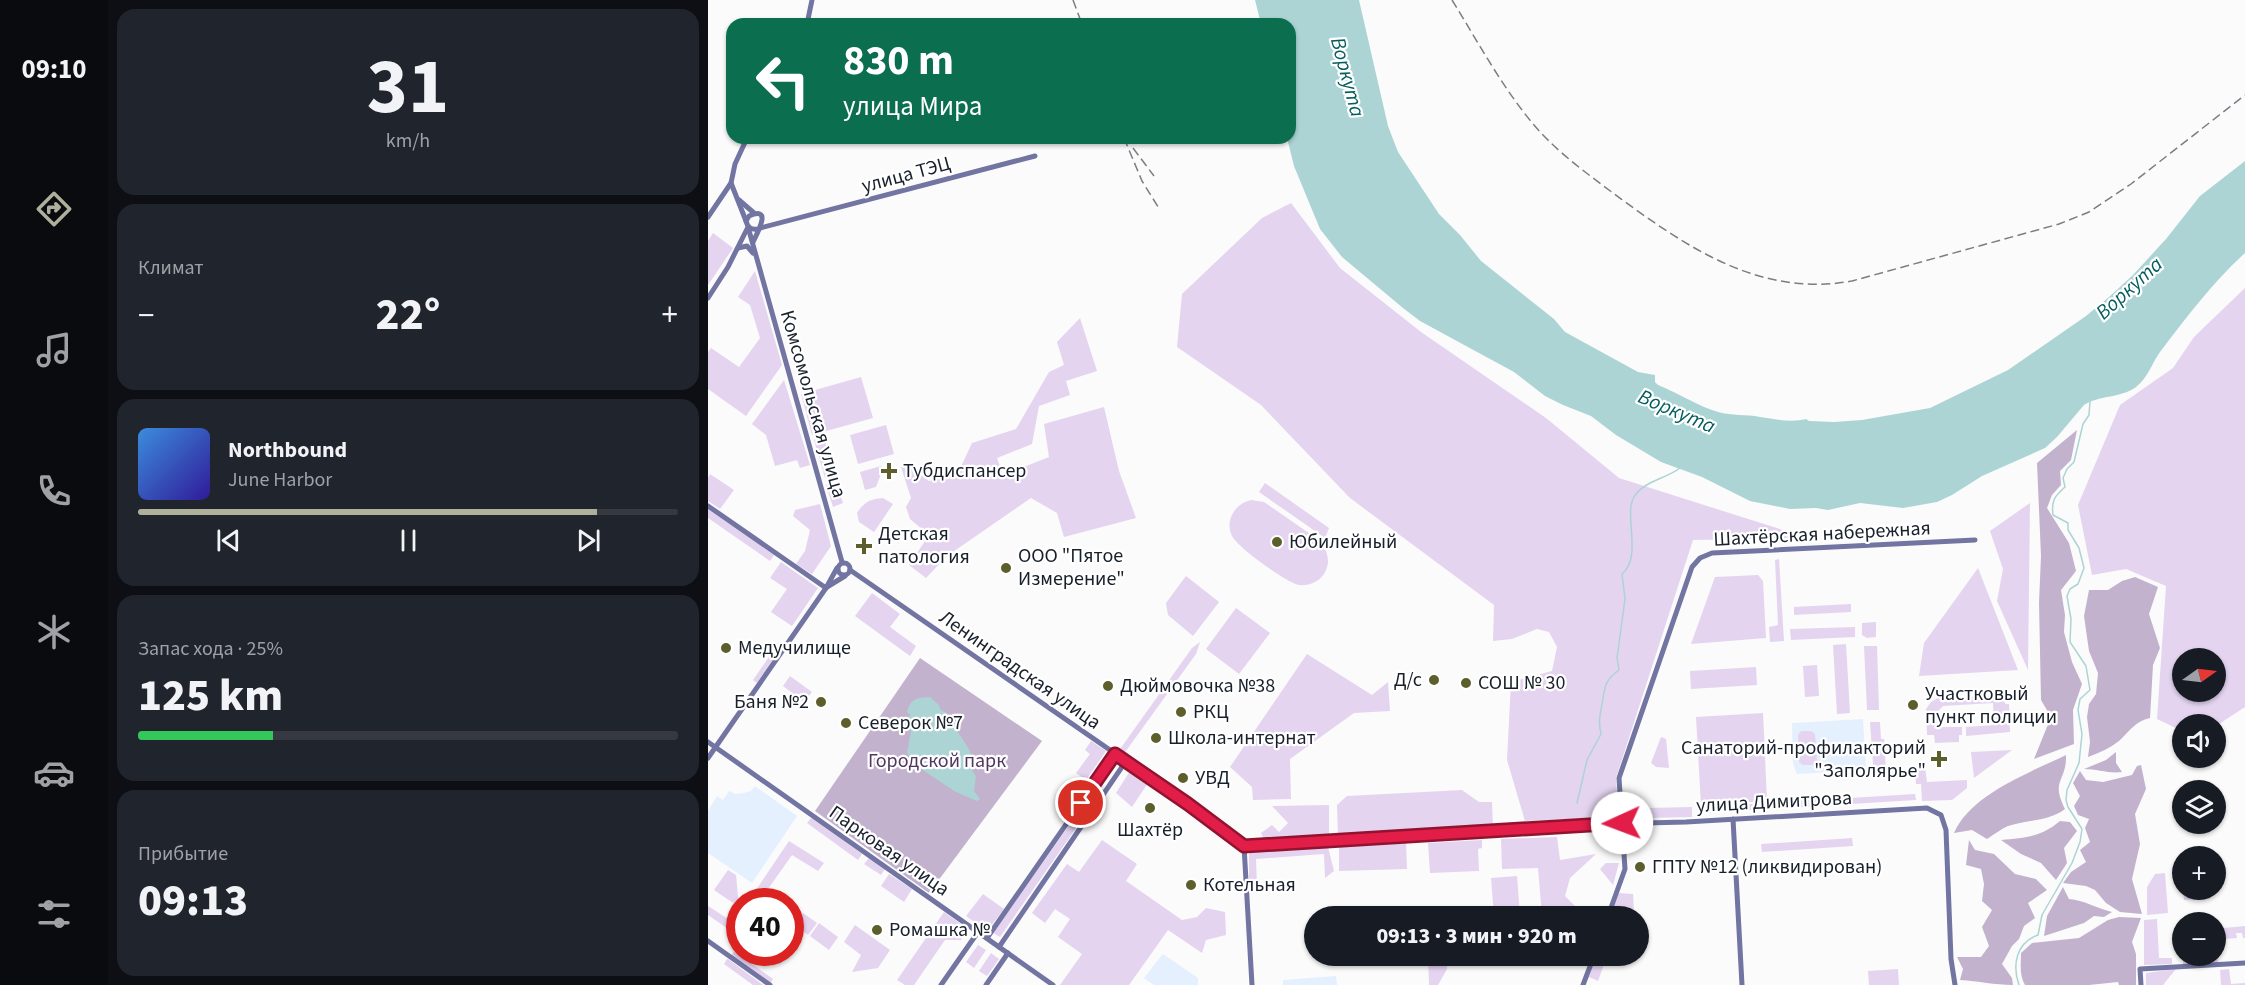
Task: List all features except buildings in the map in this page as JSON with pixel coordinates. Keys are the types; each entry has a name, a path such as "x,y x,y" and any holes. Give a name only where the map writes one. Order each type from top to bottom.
{"main road":[{"path":"808,18 812,0"},
{"path":"708,218 731,183 735,164 744,144"},
{"name":"улица ТЭЦ","path":"759,229 1035,156"},
{"path":"731,183 738,199 762,219 784,221"},
{"name":"Комсомольская улица","path":"738,199 842,562"},
{"path":"708,298 738,248 749,216 754,213"},
{"path":"752,244 762,219"},
{"path":"747,224 753,230 759,229"},
{"path":"738,248 747,246 754,254"},
{"path":"708,506 826,588"},
{"name":"Шахтёрская набережная","path":"1622,823 1619,778 1692,567 1700,558 1712,553 1975,540"},
{"path":"708,758 826,588 837,568 842,562 849,564 848,573 826,588"},
{"path":"837,568 839,573 848,573"},
{"name":"Ленинградская улица","path":"848,573 1115,754 1244,846"},
{"name":"Парковая улица","path":"708,742 1053,985"},
{"path":"987,938 1115,754"},
{"path":"999,947 1126,762"},
{"name":"улица Димитрова","path":"1622,823 1927,808 1941,815 1946,830 1951,959 1955,985"},
{"path":"1732,819 1742,985"},
{"path":"1252,985 1244,846 1622,823 1625,869 1612,906"},
{"path":"941,985 978,932"},
{"path":"708,941 770,985"},
{"path":"986,985 1008,953"},
{"path":"2141,985 2140,969 2245,963"},
{"path":"1583,985 1590,966"}],"shaded area":[{"path":"1291,203 1340,268 1421,332 1546,418 1619,478 1808,538 1693,540 1616,778 1618,811 1612,817 1525,821 1507,760 1511,682 1552,671 1557,647 1549,632 1537,629 1512,639 1493,641 1494,605 1350,498 1261,405 1177,347 1182,294 1262,218"},
{"path":"713,233 733,248 708,285 708,241"},
{"path":"755,271 782,365 746,416 708,389 708,352 711,348 739,367 760,338 750,305 738,297"},
{"path":"2245,288 2245,707 2226,719 2226,714 2172,714 2172,726 2157,719 2166,586 2126,569 2092,575 2078,505 2120,405 2173,368 2194,337"},
{"path":"1080,318 1097,371 1066,381 1070,395 1039,406 1032,444 997,458 1003,475 1049,457 1044,424 1104,407 1119,471 1136,518 1064,537 1057,513 1031,498 947,556 926,578 909,565 929,535 910,519 906,507 911,498 901,467 907,465 929,481 958,473 972,443 1016,429 1049,372 1064,365 1057,342"},
{"path":"861,377 873,418 812,435 801,394"},
{"path":"784,380 810,465 800,468 797,460 775,466 766,435 752,424"},
{"path":"886,425 894,454 858,464 850,435"},
{"path":"824,437 835,475 825,478 814,440"},
{"path":"881,466 882,471 876,487 865,490 860,472"},
{"path":"710,474 734,490 720,509 708,501"},
{"path":"836,482 843,503 833,507 826,485"},
{"path":"1265,483 1329,528 1325,538 1259,492"},
{"path":"883,498 893,504 874,532 859,522 857,513 868,502"},
{"name":"Юбилейный","path":"1251,500 1264,502 1319,540 1326,551 1328,562 1319,580 1303,585 1293,583 1263,564 1236,541 1230,530 1231,518 1238,506"},
{"path":"2030,503 2028,670 1997,601 2003,569 1990,531"},
{"path":"820,504 831,546 812,574 796,564 805,551 810,530 793,516 795,510"},
{"path":"708,509 774,555 770,561 708,518"},
{"path":"1779,559 1784,641 1770,642 1769,627 1778,625 1775,560"},
{"path":"781,562 818,588 792,626 771,612 787,589 770,578"},
{"path":"1978,568 2018,670 1919,676 1924,643"},
{"path":"1758,575 1763,581 1766,638 1691,644 1715,577"},
{"path":"1186,576 1219,602 1193,636 1168,615 1166,603"},
{"path":"872,593 900,614 890,627 916,646 910,656 855,616"},
{"path":"1851,604 1851,612 1794,615 1794,607"},
{"path":"1236,608 1270,633 1239,674 1206,649"},
{"path":"1876,622 1876,637 1867,638 1862,635 1862,623"},
{"path":"1855,627 1855,637 1791,640 1790,629"},
{"path":"1200,642 1196,654 1123,755 1118,752 1192,648"},
{"path":"1846,644 1850,713 1837,714 1833,645"},
{"path":"1864,646 1877,646 1879,710 1867,710"},
{"path":"773,651 777,654 757,683 753,680"},
{"path":"1307,654 1372,695 1388,682 1390,711 1354,713 1290,759 1291,799 1253,800 1252,787 1230,767"},
{"path":"1817,665 1819,696 1805,697 1803,666"},
{"path":"1756,667 1757,685 1691,689 1690,671"},
{"path":"790,676 812,692 804,702 783,686"},
{"path":"2004,695 2005,704 2009,704 2010,732 1966,736 1966,727 1994,725 1993,703 1943,706 1938,711 1940,727 1962,727 1959,742 1935,743 1934,735 1927,735 1926,709 1938,698"},
{"path":"1763,713 1767,801 1701,805 1696,717"},
{"path":"1863,719 1866,770 1797,774 1793,764 1792,723"},
{"path":"1870,722 1880,722 1881,739 1884,739 1886,770 1897,770 1893,777 1874,778"},
{"path":"1801,731 1811,731 1815,734 1817,760 1814,765 1803,765 1799,762 1798,735"},
{"path":"1661,737 1666,739 1669,768 1656,767 1651,763"},
{"path":"1091,741 1106,751 1086,780 1076,773 1090,754 1085,750"},
{"path":"2012,750 1974,778 1971,752"},
{"path":"1925,767 1927,782 1967,780 1967,788 1952,800 1922,801 1921,784 1916,784 1915,768"},
{"path":"1130,771 1148,783 1132,807 1116,793"},
{"path":"755,786 797,816 752,883 708,853 708,811 717,796 723,800 729,791 736,794 744,793 751,791"},
{"path":"1096,787 1102,791 1000,937 993,933"},
{"path":"1462,790 1479,802 1492,802 1493,828 1338,837 1337,805 1347,796"},
{"path":"1915,794 1916,800 1851,804 1850,798"},
{"path":"1843,798 1844,805 1773,809 1773,802"},
{"path":"1767,803 1767,809 1702,813 1701,807"},
{"path":"1329,805 1329,835 1264,839 1261,833 1272,825 1279,832 1288,823 1272,806"},
{"path":"1692,807 1692,817 1647,818 1647,808"},
{"path":"812,817 862,854 858,860 807,823"},
{"path":"1557,837 1560,860 1596,854 1570,878 1565,896 1575,906 1541,906 1538,868 1502,869 1501,839"},
{"path":"1852,838 1853,846 1762,852 1761,844"},
{"path":"1102,840 1137,864 1126,881 1182,920 1197,917 1206,908 1225,912 1226,935 1206,940 1202,953 1168,930 1129,985 1060,985 1082,954 1058,937 1070,919 1055,909 1045,923 1032,913 1067,864 1079,872"},
{"path":"1406,840 1407,869 1339,871 1339,844"},
{"path":"1482,840 1482,848 1478,849 1479,871 1430,873 1428,843"},
{"path":"789,841 824,863 818,871 792,855 769,888 757,888"},
{"path":"1328,847 1334,871 1325,878 1324,854 1256,859 1257,886 1249,886 1249,854 1256,849"},
{"path":"869,858 885,869 881,875 864,864"},
{"path":"1606,863 1619,863 1613,885 1600,869"},
{"path":"728,870 736,875 737,888 726,888 726,898 714,890"},
{"path":"2165,873 2168,913 2147,915 2147,887 2155,874"},
{"path":"889,874 912,889 904,902 881,886"},
{"path":"1517,876 1519,906 1493,906 1491,878"},
{"path":"1619,893 1633,894 1634,906 1614,906"},
{"path":"983,894 1004,909 987,931 966,916"},
{"path":"708,906 726,918 726,928 708,915"},
{"path":"944,912 968,929 961,940 945,940 914,985 905,985 897,980"},
{"path":"804,914 817,923 808,935 804,932"},
{"path":"2157,919 2159,958 2172,958 2172,964 2144,965 2144,920"},
{"path":"819,923 838,937 829,950 810,936"},
{"path":"855,925 890,950 878,968 852,972 861,955 844,942"},
{"path":"2245,926 2245,938 2242,933 2236,933 2237,938 2226,939 2226,928"},
{"path":"978,945 986,950 974,968 966,962"},
{"path":"991,953 999,959 987,976 979,971"},
{"path":"1163,954 1198,978 1198,985 1154,985 1144,978"},
{"path":"727,966 737,966 763,985 753,985"},
{"path":"745,966 755,966 773,979 770,984"},
{"path":"1428,966 1447,966 1438,985 1429,985"},
{"path":"1593,966 1603,966 1598,981 1589,977"},
{"path":"1898,969 1899,985 1869,985 1868,971"},
{"path":"2176,969 2163,985 2146,985 2146,973"},
{"path":"2229,969 2231,984 2245,983 2245,985 2221,985 2220,970"},
{"path":"1336,976 1337,985 1283,985 1283,980"}],"green space":[{"path":"2077,430 2071,460 2060,471 2061,485 2052,495 2047,508 2069,543 2076,571 2061,590 2065,615 2064,632 2072,662 2082,684 2073,710 2074,744 2034,759 2051,717 2041,700 2039,603 2041,556 2037,463"},
{"path":"2135,577 2158,587 2149,614 2160,648 2153,665 2150,718 2136,724 2112,746 2088,757 2090,742 2087,717 2089,704 2096,694 2098,673 2089,651 2084,616 2089,590 2108,590 2122,581"},
{"name":"Городской парк","path":"920,658 1042,741 929,893 815,811"},
{"path":"2116,752 2116,763 2122,772 2084,769 2106,760"},
{"path":"2066,755 2066,764 2059,786 2065,809 2052,816 2008,826 1987,839 1972,830 1954,833 1962,819 1987,796 2019,777"},
{"path":"2141,765 2146,789 2135,814 2140,844 2132,879 2142,914 2120,912 2106,903 2095,890 2086,886 2063,883 2071,872 2086,862 2080,850 2090,842 2085,828 2089,819 2078,815 2074,806 2080,796 2073,783 2080,771 2086,780 2103,782 2132,775 2137,766"},
{"path":"2060,821 2070,822 2077,831 2064,848 2067,863 2056,880 2041,863 2021,854 2001,840 2032,836"},
{"path":"1969,840 1975,850 1994,854 2015,874 2036,879 2047,890 2028,903 2035,918 2024,926 2019,939 2012,946 2002,964 2012,978 2013,985 1960,980 1963,969 1957,957 1981,957 1989,946 1982,927 1992,910 1982,901 1984,884 1981,869 1966,865"},
{"path":"2063,887 2069,899 2112,912 2104,917 2094,916 2084,923 2044,936 2047,916"},
{"path":"2119,917 2141,918 2132,942 2136,954 2136,985 2119,985 2118,982 2089,985 2025,985 2021,973 2021,953 2032,943 2079,938 2108,920"}],"water":[{"name":"Воркута","path":"1255,0 1359,0 1388,126 1398,152 1439,214 1481,261 1554,319 1565,332 1638,372 1655,375 1655,382 1658,385 1718,412 1794,421 1806,419 1834,422 1862,420 1930,408 2008,370 2086,316 2133,275 2166,239 2200,196 2245,161 2245,253 2200,301 2136,387 2130,391 2084,405 2045,448 1982,476 1952,495 1937,502 1903,508 1860,503 1828,510 1790,509 1750,501 1702,477 1661,462 1616,435 1591,416 1545,396 1514,372 1420,321 1342,257 1320,229 1294,166 1288,144 1296,144 1296,18 1260,18"},
{"path":"930,697 940,709 948,714 968,748 973,762 972,770 976,776 974,791 980,799 977,801 954,791 911,762 911,757 907,753 911,731 907,722 910,715 907,712 910,704 915,700"}],"waterway":[{"path":"2019,985 2016,962 2020,949 2038,935 2042,915 2072,863 2082,829 2066,800 2067,790 2079,763 2082,734 2078,710 2080,699 2090,690 2086,666 2070,642 2071,619 2067,596 2070,589 2078,584 2084,568 2079,548 2068,530 2068,523 2053,515 2053,506 2054,499 2065,487 2063,478 2067,469 2074,462 2083,424 2089,415 2090,401"},
{"path":"1577,803 1587,760 1601,734 1600,719 1605,689 1610,678 1619,670 1617,658 1625,599 1622,574 1631,556 1632,502 1636,494 1645,486 1680,468"}],"railway":[{"path":"1073,0 1080,18"},
{"path":"1452,0 1522,110 1543,135 1572,161 1640,213 1696,249 1754,275 1786,282 1818,284 1852,281 2059,224 2089,212 2131,184 2245,95"},
{"path":"1127,144 1142,181 1160,210"},
{"path":"1133,148 1154,176"}],"place":[{"name":"Тубдиспансер","path":"889,471"},
{"name":"Юбилейный","path":"1277,542"},
{"name":"Детская патология","path":"864,546"},
{"name":"ООО \"Пятое Измерение\"","path":"1006,568"},
{"name":"Медучилище","path":"726,648"},
{"name":"Д/с","path":"1434,680"},
{"name":"СОШ № 30","path":"1466,683"},
{"name":"Дюймовочка №38","path":"1108,686"},
{"name":"Баня №2","path":"821,702"},
{"name":"Участковый пункт полиции","path":"1913,705"},
{"name":"РКЦ","path":"1181,712"},
{"name":"Северок №7","path":"846,723"},
{"name":"Школа-интернат","path":"1156,738"},
{"name":"Санаторий-профилакторий \"Заполярье\"","path":"1939,759"},
{"name":"УВД","path":"1183,778"},
{"name":"Шахтёр","path":"1150,808"},
{"name":"ГПТУ №12 (ликвидирован)","path":"1640,867"},
{"name":"Котельная","path":"1191,885"},
{"name":"Ромашка №","path":"877,930"}],"route":[{"path":"1081,803 1115,754 1244,846 1622,823"}]}
